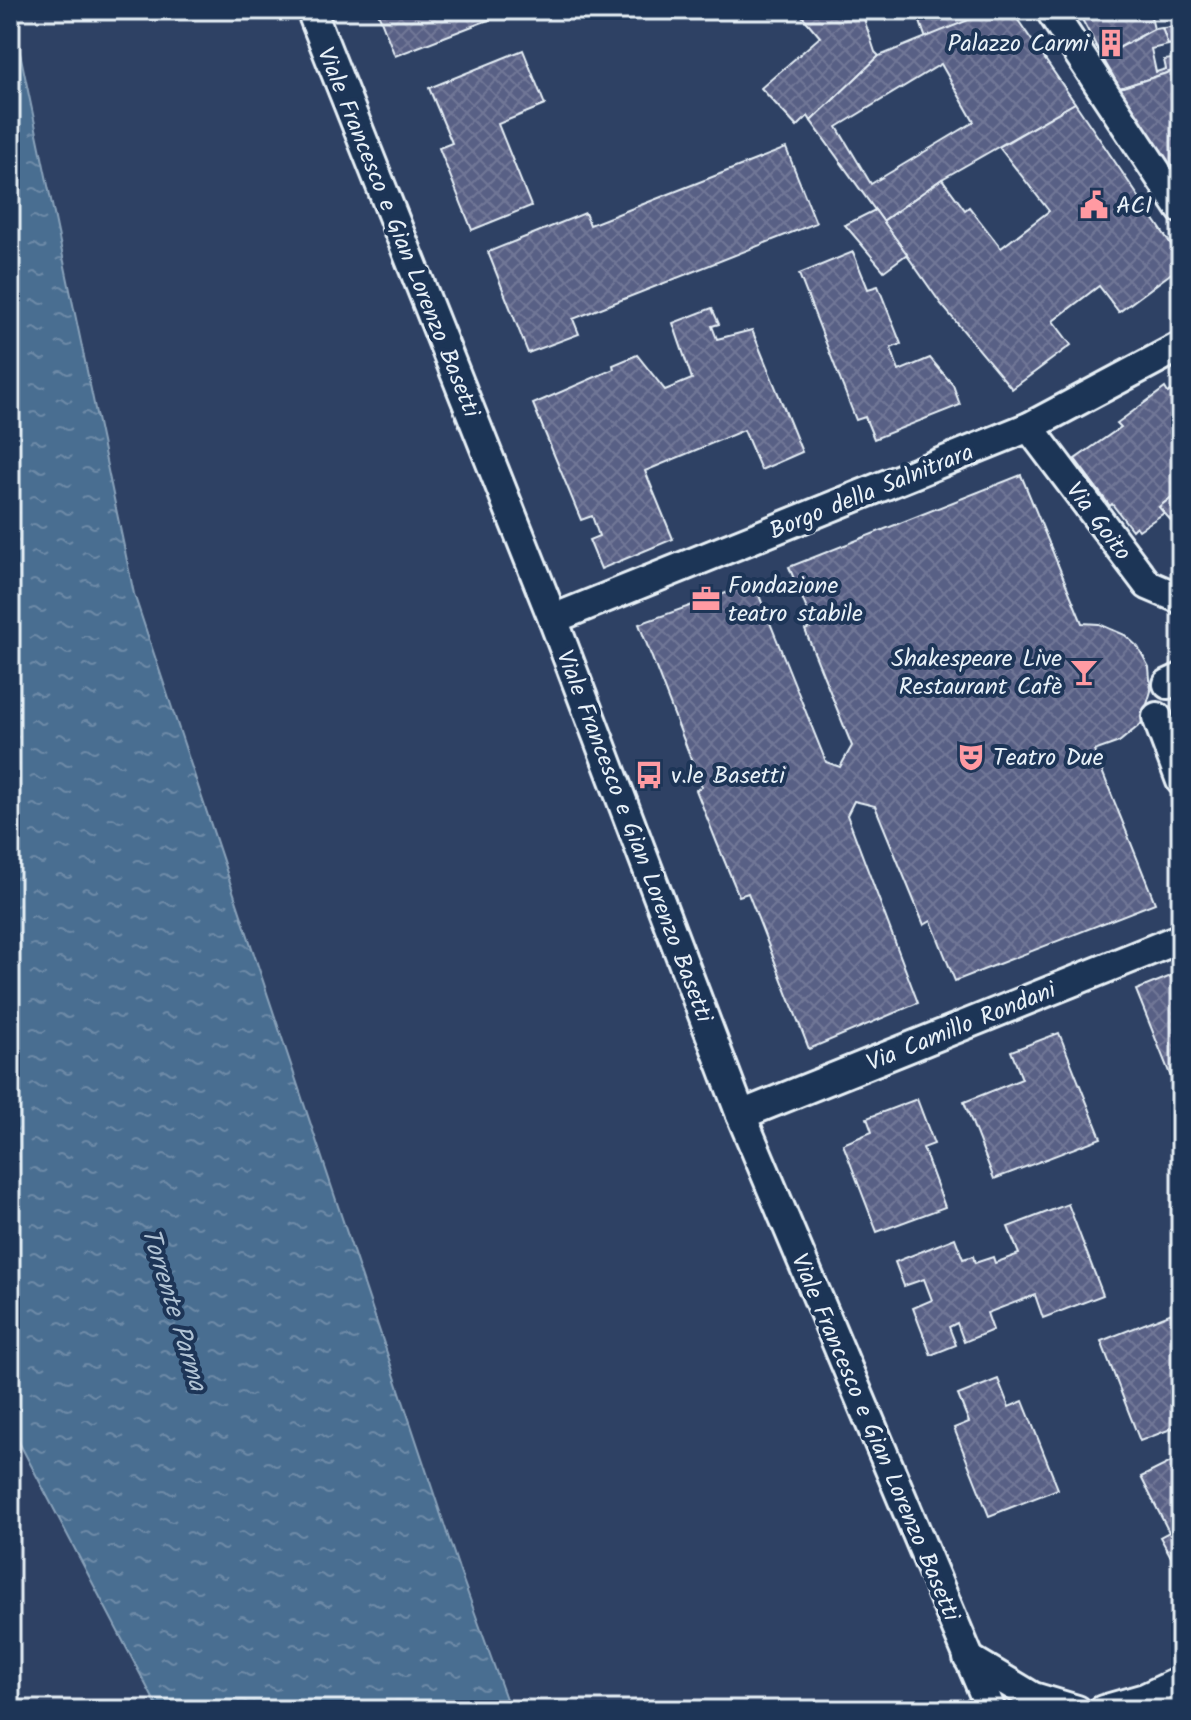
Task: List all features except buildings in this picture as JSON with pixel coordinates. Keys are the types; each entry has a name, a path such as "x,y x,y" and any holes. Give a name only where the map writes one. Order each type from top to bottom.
{"main road":[{"path":"1163,1710 1181,1700"}],"street":[{"name":"Viale Francesco e Gian Lorenzo Basetti","path":"311,10 553,619 741,1115 991,1710"},
{"path":"1050,10 1181,209"},
{"name":"Borgo della Salnitrara","path":"553,619 1029,427 1181,346"},
{"name":"Via Goito","path":"1029,427 1148,585 1181,599"},
{"path":"1157,717 1181,781"},
{"name":"Via Camillo Rondani","path":"741,1115 1181,938"},
{"path":"968,1658 1033,1697 1077,1710"},
{"path":"1103,1710 1137,1701 1181,1681"}],"water":[{"name":"Torrente Parma","path":"11,10 134,594 459,1569 510,1710 159,1710 10,1425"}],"place":[{"name":"Palazzo Carmi","path":"1111,43"},
{"name":"ACI","path":"1094,205"},
{"name":"Fondazione teatro stabile","path":"706,599"},
{"name":"Shakespeare Live Restaurant Cafè","path":"1084,672"},
{"name":"Teatro Due","path":"971,757"},
{"name":"v.le Basetti","path":"649,775"}]}
